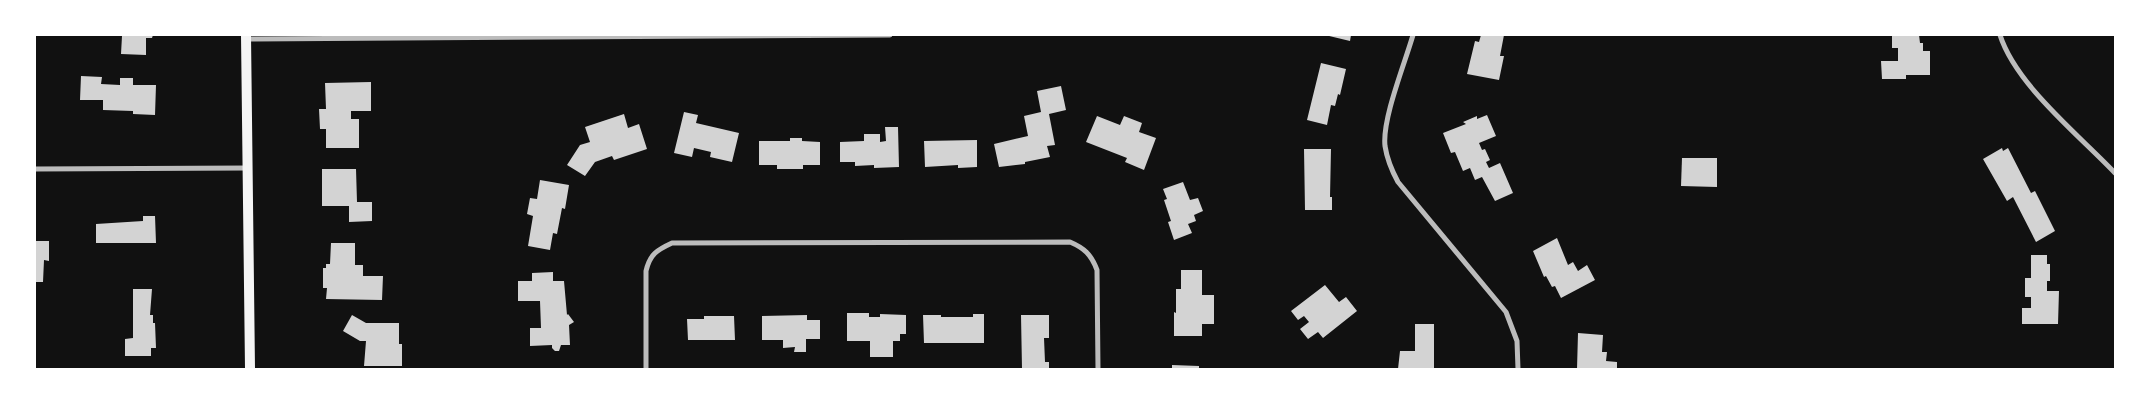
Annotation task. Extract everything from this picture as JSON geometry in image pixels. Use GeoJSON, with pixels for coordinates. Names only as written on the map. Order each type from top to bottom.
{"type":"FeatureCollection","features":[{"type":"Feature","properties":{"kind":"main road"},"geometry":{"type":"LineString","coordinates":[[246,37],[250,369]]}},
{"type":"Feature","properties":{"kind":"street"},"geometry":{"type":"LineString","coordinates":[[246,37],[890,35]]}},
{"type":"Feature","properties":{"kind":"street"},"geometry":{"type":"LineString","coordinates":[[1413,35],[1386,122],[1385,146],[1391,168],[1398,182],[1506,312],[1517,341],[1518,369]]}},
{"type":"Feature","properties":{"kind":"street"},"geometry":{"type":"LineString","coordinates":[[2000,35],[2011,60],[2030,86],[2115,173]]}},
{"type":"Feature","properties":{"kind":"street"},"geometry":{"type":"LineString","coordinates":[[35,169],[248,168]]}},
{"type":"Feature","properties":{"kind":"street"},"geometry":{"type":"LineString","coordinates":[[646,369],[646,271],[648,260],[655,251],[672,244],[1070,242],[1083,248],[1088,253],[1093,259],[1096,270],[1098,369]]}},
{"type":"Feature","properties":{"kind":"building"},"geometry":{"type":"Polygon","coordinates":[[[153,35],[152,38],[146,38],[146,55],[121,54],[122,36],[153,35]]]}},
{"type":"Feature","properties":{"kind":"building"},"geometry":{"type":"Polygon","coordinates":[[[1325,35],[1351,35],[1350,41],[1325,35]]]}},
{"type":"Feature","properties":{"kind":"building"},"geometry":{"type":"Polygon","coordinates":[[[1481,35],[1504,35],[1500,56],[1504,56],[1499,80],[1467,74],[1475,41],[1479,42],[1481,35]]]}},
{"type":"Feature","properties":{"kind":"building"},"geometry":{"type":"Polygon","coordinates":[[[1892,35],[1919,35],[1920,43],[1923,43],[1923,51],[1930,51],[1930,75],[1906,75],[1906,79],[1882,79],[1881,61],[1898,61],[1898,48],[1892,48],[1892,35]]]}},
{"type":"Feature","properties":{"kind":"building"},"geometry":{"type":"Polygon","coordinates":[[[1321,63],[1346,69],[1340,95],[1338,94],[1335,106],[1331,105],[1327,125],[1307,120],[1321,63]]]}},
{"type":"Feature","properties":{"kind":"building"},"geometry":{"type":"Polygon","coordinates":[[[81,76],[102,77],[101,84],[120,85],[120,78],[133,78],[133,85],[156,85],[155,115],[133,114],[133,111],[103,110],[103,100],[80,100],[81,76]]]}},
{"type":"Feature","properties":{"kind":"building"},"geometry":{"type":"Polygon","coordinates":[[[371,82],[371,111],[351,111],[351,119],[359,119],[359,148],[326,148],[326,129],[320,129],[319,109],[326,109],[325,83],[371,82]]]}},
{"type":"Feature","properties":{"kind":"building"},"geometry":{"type":"Polygon","coordinates":[[[1061,86],[1066,110],[1049,114],[1055,145],[1047,146],[1050,157],[1025,162],[1025,164],[999,167],[994,144],[1028,136],[1024,116],[1041,112],[1037,91],[1061,86]]]}},
{"type":"Feature","properties":{"kind":"building"},"geometry":{"type":"Polygon","coordinates":[[[684,112],[698,115],[696,123],[739,133],[732,162],[710,157],[711,152],[694,148],[692,157],[674,153],[684,112]]]}},
{"type":"Feature","properties":{"kind":"building"},"geometry":{"type":"Polygon","coordinates":[[[624,114],[628,128],[639,124],[647,149],[614,160],[612,156],[595,162],[585,176],[567,165],[580,145],[590,142],[585,127],[624,114]]]}},
{"type":"Feature","properties":{"kind":"building"},"geometry":{"type":"Polygon","coordinates":[[[1487,115],[1496,136],[1479,143],[1482,150],[1485,149],[1490,160],[1486,162],[1489,168],[1500,163],[1513,193],[1495,201],[1482,177],[1475,180],[1470,168],[1463,171],[1455,152],[1451,153],[1443,133],[1466,124],[1463,122],[1477,116],[1477,119],[1487,115]]]}},
{"type":"Feature","properties":{"kind":"building"},"geometry":{"type":"Polygon","coordinates":[[[1097,116],[1120,125],[1124,116],[1142,123],[1139,132],[1156,138],[1144,170],[1125,162],[1127,158],[1086,142],[1097,116]]]}},
{"type":"Feature","properties":{"kind":"building"},"geometry":{"type":"Polygon","coordinates":[[[885,127],[898,127],[899,167],[874,168],[874,165],[855,166],[855,162],[840,162],[840,142],[864,141],[864,134],[880,134],[880,142],[886,141],[885,127]]]}},
{"type":"Feature","properties":{"kind":"building"},"geometry":{"type":"Polygon","coordinates":[[[790,138],[802,138],[802,141],[820,142],[820,165],[803,165],[803,169],[777,169],[777,165],[759,165],[759,141],[790,141],[790,138]]]}},
{"type":"Feature","properties":{"kind":"building"},"geometry":{"type":"Polygon","coordinates":[[[977,140],[977,167],[958,168],[958,165],[925,167],[924,141],[977,140]]]}},
{"type":"Feature","properties":{"kind":"building"},"geometry":{"type":"Polygon","coordinates":[[[2002,148],[2003,151],[2008,148],[2031,193],[2035,191],[2055,231],[2036,242],[2013,197],[2007,201],[1983,159],[2002,148]]]}},
{"type":"Feature","properties":{"kind":"building"},"geometry":{"type":"Polygon","coordinates":[[[1304,149],[1331,149],[1330,197],[1332,197],[1332,210],[1305,210],[1304,149]]]}},
{"type":"Feature","properties":{"kind":"building"},"geometry":{"type":"Polygon","coordinates":[[[1682,158],[1717,158],[1717,187],[1681,186],[1682,158]]]}},
{"type":"Feature","properties":{"kind":"building"},"geometry":{"type":"Polygon","coordinates":[[[322,169],[356,169],[357,202],[372,202],[372,221],[349,222],[349,206],[322,206],[322,169]]]}},
{"type":"Feature","properties":{"kind":"building"},"geometry":{"type":"Polygon","coordinates":[[[540,180],[569,185],[565,209],[562,208],[557,234],[553,233],[550,250],[528,246],[533,216],[527,214],[530,198],[537,199],[540,180]]]}},
{"type":"Feature","properties":{"kind":"building"},"geometry":{"type":"Polygon","coordinates":[[[1183,182],[1190,200],[1198,198],[1203,211],[1194,215],[1196,221],[1188,224],[1192,233],[1174,240],[1168,222],[1171,221],[1164,200],[1167,199],[1163,189],[1183,182]]]}},
{"type":"Feature","properties":{"kind":"building"},"geometry":{"type":"Polygon","coordinates":[[[143,216],[155,216],[156,243],[96,243],[96,224],[143,221],[143,216]]]}},
{"type":"Feature","properties":{"kind":"building"},"geometry":{"type":"Polygon","coordinates":[[[1557,238],[1568,265],[1573,262],[1578,271],[1587,265],[1595,280],[1561,298],[1555,286],[1552,287],[1546,276],[1544,277],[1533,251],[1557,238]]]}},
{"type":"Feature","properties":{"kind":"building"},"geometry":{"type":"Polygon","coordinates":[[[35,241],[49,241],[49,261],[44,260],[43,282],[35,282],[35,241]]]}},
{"type":"Feature","properties":{"kind":"building"},"geometry":{"type":"Polygon","coordinates":[[[331,243],[355,243],[355,265],[363,265],[363,276],[383,276],[382,300],[326,299],[327,288],[323,288],[323,268],[326,268],[326,264],[330,264],[331,243]]]}},
{"type":"Feature","properties":{"kind":"building"},"geometry":{"type":"Polygon","coordinates":[[[2031,255],[2047,255],[2047,264],[2050,264],[2050,281],[2047,281],[2047,291],[2059,291],[2058,324],[2022,324],[2022,308],[2031,308],[2031,297],[2025,297],[2025,278],[2031,278],[2031,255]]]}},
{"type":"Feature","properties":{"kind":"building"},"geometry":{"type":"Polygon","coordinates":[[[1181,270],[1202,270],[1202,295],[1214,295],[1214,324],[1202,324],[1202,336],[1174,336],[1176,289],[1181,289],[1181,270]]]}},
{"type":"Feature","properties":{"kind":"building"},"geometry":{"type":"Polygon","coordinates":[[[553,272],[553,281],[564,281],[567,315],[574,322],[569,325],[570,345],[561,345],[559,351],[555,351],[552,345],[530,346],[530,328],[541,328],[540,301],[518,301],[518,281],[532,281],[532,273],[553,272]]]}},
{"type":"Feature","properties":{"kind":"building"},"geometry":{"type":"Polygon","coordinates":[[[1325,285],[1339,302],[1346,297],[1357,311],[1323,338],[1318,332],[1308,339],[1300,329],[1309,322],[1304,316],[1298,320],[1291,311],[1325,285]]]}},
{"type":"Feature","properties":{"kind":"building"},"geometry":{"type":"Polygon","coordinates":[[[133,289],[152,289],[150,315],[153,315],[153,323],[155,323],[156,348],[151,348],[151,356],[125,356],[125,339],[133,338],[133,289]]]}},
{"type":"Feature","properties":{"kind":"building"},"geometry":{"type":"Polygon","coordinates":[[[847,313],[869,313],[869,317],[880,317],[880,314],[906,315],[906,334],[900,334],[900,341],[893,341],[893,357],[870,357],[870,341],[847,341],[847,313]]]}},
{"type":"Feature","properties":{"kind":"building"},"geometry":{"type":"Polygon","coordinates":[[[973,314],[984,314],[984,343],[924,343],[923,315],[973,317],[973,314]]]}},
{"type":"Feature","properties":{"kind":"building"},"geometry":{"type":"Polygon","coordinates":[[[352,315],[366,323],[399,323],[399,344],[402,344],[402,366],[364,366],[366,341],[360,341],[343,331],[352,315]]]}},
{"type":"Feature","properties":{"kind":"building"},"geometry":{"type":"Polygon","coordinates":[[[807,315],[807,320],[820,320],[820,339],[806,339],[806,352],[794,352],[795,347],[783,348],[783,340],[762,340],[762,316],[807,315]]]}},
{"type":"Feature","properties":{"kind":"building"},"geometry":{"type":"Polygon","coordinates":[[[1021,315],[1049,315],[1049,338],[1044,338],[1045,362],[1049,362],[1049,369],[1022,369],[1021,315]]]}},
{"type":"Feature","properties":{"kind":"building"},"geometry":{"type":"Polygon","coordinates":[[[704,316],[734,316],[735,340],[688,340],[687,319],[704,319],[704,316]]]}},
{"type":"Feature","properties":{"kind":"building"},"geometry":{"type":"Polygon","coordinates":[[[1415,324],[1434,324],[1434,369],[1398,369],[1400,351],[1415,351],[1415,324]]]}},
{"type":"Feature","properties":{"kind":"building"},"geometry":{"type":"Polygon","coordinates":[[[1578,333],[1603,335],[1602,352],[1607,352],[1606,361],[1617,362],[1617,369],[1577,369],[1578,333]]]}},
{"type":"Feature","properties":{"kind":"building"},"geometry":{"type":"Polygon","coordinates":[[[1172,365],[1199,366],[1199,369],[1172,369],[1172,365]]]}}]}
